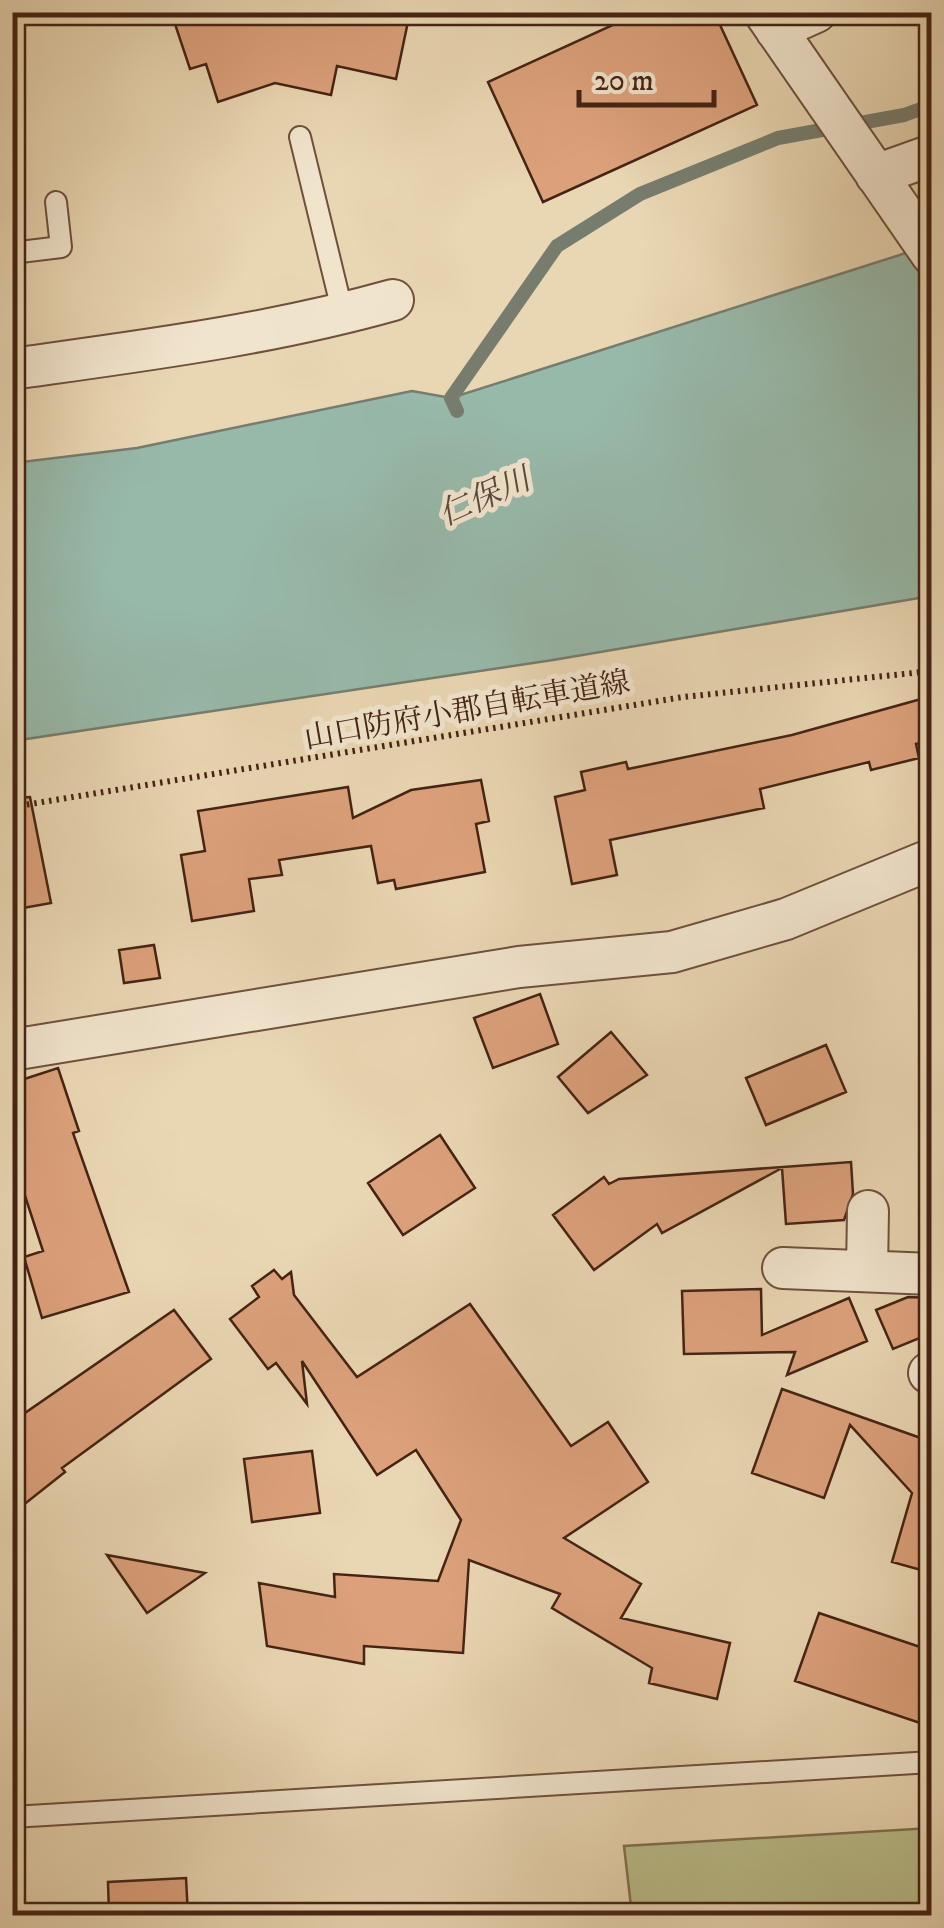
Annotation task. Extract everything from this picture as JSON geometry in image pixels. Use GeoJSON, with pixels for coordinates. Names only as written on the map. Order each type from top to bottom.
{"type":"FeatureCollection","features":[{"type":"Feature","properties":{"kind":"street"},"geometry":{"type":"LineString","coordinates":[[816,12],[770,21],[932,255]]}},
{"type":"Feature","properties":{"kind":"street"},"geometry":{"type":"LineString","coordinates":[[876,175],[932,155]]}},
{"type":"Feature","properties":{"kind":"street"},"geometry":{"type":"LineString","coordinates":[[12,369],[150,350],[343,314],[393,300]]}},
{"type":"Feature","properties":{"kind":"street"},"geometry":{"type":"LineString","coordinates":[[12,1050],[500,970],[672,952],[786,918],[932,859]]}},
{"type":"Feature","properties":{"kind":"street"},"geometry":{"type":"LineString","coordinates":[[867,1272],[868,1211]]}},
{"type":"Feature","properties":{"kind":"street"},"geometry":{"type":"LineString","coordinates":[[783,1268],[932,1274]]}},
{"type":"Feature","properties":{"kind":"lane"},"geometry":{"type":"LineString","coordinates":[[300,137],[343,314]]}},
{"type":"Feature","properties":{"kind":"lane"},"geometry":{"type":"LineString","coordinates":[[12,253],[61,247],[56,202]]}},
{"type":"Feature","properties":{"kind":"lane"},"geometry":{"type":"LineString","coordinates":[[12,1817],[932,1762]]}},
{"type":"Feature","properties":{"kind":"path","name":"山口防府小郡自転車道線"},"geometry":{"type":"LineString","coordinates":[[12,807],[684,698],[932,671]]}},
{"type":"Feature","properties":{"kind":"green space"},"geometry":{"type":"Polygon","coordinates":[[[931,1828],[931,1915],[632,1915],[624,1846],[931,1828]]]}},
{"type":"Feature","properties":{"kind":"water","name":"仁保川"},"geometry":{"type":"Polygon","coordinates":[[[931,245],[931,596],[553,660],[13,741],[13,463],[137,448],[412,391],[451,398],[931,245]]]}},
{"type":"Feature","properties":{"kind":"building"},"geometry":{"type":"Polygon","coordinates":[[[171,12],[410,12],[396,79],[337,66],[331,95],[275,83],[218,102],[206,64],[190,69],[171,12]]]}},
{"type":"Feature","properties":{"kind":"building"},"geometry":{"type":"Polygon","coordinates":[[[641,12],[714,12],[757,105],[543,202],[488,82],[641,12]]]}},
{"type":"Feature","properties":{"kind":"building"},"geometry":{"type":"Polygon","coordinates":[[[932,696],[932,740],[916,744],[919,758],[871,770],[869,762],[760,789],[764,808],[610,840],[617,875],[572,884],[555,797],[585,790],[581,772],[626,762],[628,769],[792,735],[932,696]]]}},
{"type":"Feature","properties":{"kind":"building"},"geometry":{"type":"Polygon","coordinates":[[[481,780],[489,821],[476,824],[485,872],[396,889],[394,880],[378,883],[371,846],[279,860],[282,875],[249,879],[254,911],[192,921],[181,855],[205,851],[198,811],[348,787],[353,818],[411,790],[481,780]]]}},
{"type":"Feature","properties":{"kind":"building"},"geometry":{"type":"Polygon","coordinates":[[[30,797],[51,903],[12,910],[12,798],[30,797]]]}},
{"type":"Feature","properties":{"kind":"building"},"geometry":{"type":"Polygon","coordinates":[[[154,945],[160,978],[124,983],[119,950],[154,945]]]}},
{"type":"Feature","properties":{"kind":"building"},"geometry":{"type":"Polygon","coordinates":[[[540,994],[558,1044],[493,1068],[474,1018],[540,994]]]}},
{"type":"Feature","properties":{"kind":"building"},"geometry":{"type":"Polygon","coordinates":[[[611,1032],[647,1075],[588,1113],[558,1077],[611,1032]]]}},
{"type":"Feature","properties":{"kind":"building"},"geometry":{"type":"Polygon","coordinates":[[[826,1045],[846,1092],[766,1125],[746,1078],[826,1045]]]}},
{"type":"Feature","properties":{"kind":"building"},"geometry":{"type":"Polygon","coordinates":[[[58,1068],[79,1131],[73,1133],[129,1292],[42,1318],[24,1257],[43,1251],[12,1156],[12,1083],[58,1068]]]}},
{"type":"Feature","properties":{"kind":"building"},"geometry":{"type":"Polygon","coordinates":[[[440,1135],[475,1188],[403,1235],[368,1183],[440,1135]]]}},
{"type":"Feature","properties":{"kind":"building"},"geometry":{"type":"Polygon","coordinates":[[[851,1162],[853,1194],[844,1220],[786,1224],[782,1168],[662,1233],[657,1224],[594,1270],[553,1215],[604,1177],[609,1184],[619,1179],[851,1162]]]}},
{"type":"Feature","properties":{"kind":"building"},"geometry":{"type":"Polygon","coordinates":[[[274,1270],[282,1279],[291,1272],[294,1295],[357,1377],[470,1304],[571,1446],[608,1422],[648,1482],[564,1538],[641,1584],[621,1618],[730,1643],[717,1699],[649,1683],[652,1668],[552,1608],[560,1594],[469,1560],[463,1653],[364,1646],[364,1664],[267,1646],[259,1583],[335,1597],[334,1574],[438,1581],[461,1520],[416,1450],[377,1475],[302,1361],[307,1404],[276,1363],[268,1369],[230,1319],[259,1297],[252,1286],[274,1270]]]}},
{"type":"Feature","properties":{"kind":"building"},"geometry":{"type":"Polygon","coordinates":[[[761,1289],[762,1335],[849,1298],[867,1341],[787,1375],[795,1352],[684,1354],[682,1291],[761,1289]]]}},
{"type":"Feature","properties":{"kind":"building"},"geometry":{"type":"Polygon","coordinates":[[[908,1297],[932,1298],[932,1333],[893,1349],[876,1310],[908,1297]]]}},
{"type":"Feature","properties":{"kind":"building"},"geometry":{"type":"Polygon","coordinates":[[[174,1310],[211,1359],[62,1468],[65,1472],[12,1514],[12,1422],[174,1310]]]}},
{"type":"Feature","properties":{"kind":"building"},"geometry":{"type":"Polygon","coordinates":[[[782,1389],[932,1442],[932,1573],[892,1562],[912,1493],[850,1425],[824,1498],[752,1473],[782,1389]]]}},
{"type":"Feature","properties":{"kind":"building"},"geometry":{"type":"Polygon","coordinates":[[[312,1451],[320,1513],[252,1522],[244,1459],[312,1451]]]}},
{"type":"Feature","properties":{"kind":"building"},"geometry":{"type":"Polygon","coordinates":[[[107,1555],[205,1573],[147,1613],[107,1555]]]}},
{"type":"Feature","properties":{"kind":"building"},"geometry":{"type":"Polygon","coordinates":[[[819,1613],[932,1651],[932,1727],[795,1681],[819,1613]]]}},
{"type":"Feature","properties":{"kind":"building"},"geometry":{"type":"Polygon","coordinates":[[[186,1878],[188,1916],[109,1916],[108,1882],[186,1878]]]}},
{"type":"Feature","properties":{"kind":"waterway"},"geometry":{"type":"LineString","coordinates":[[457,411],[451,398],[557,246],[640,194],[778,138],[904,115],[932,105]]}}]}
